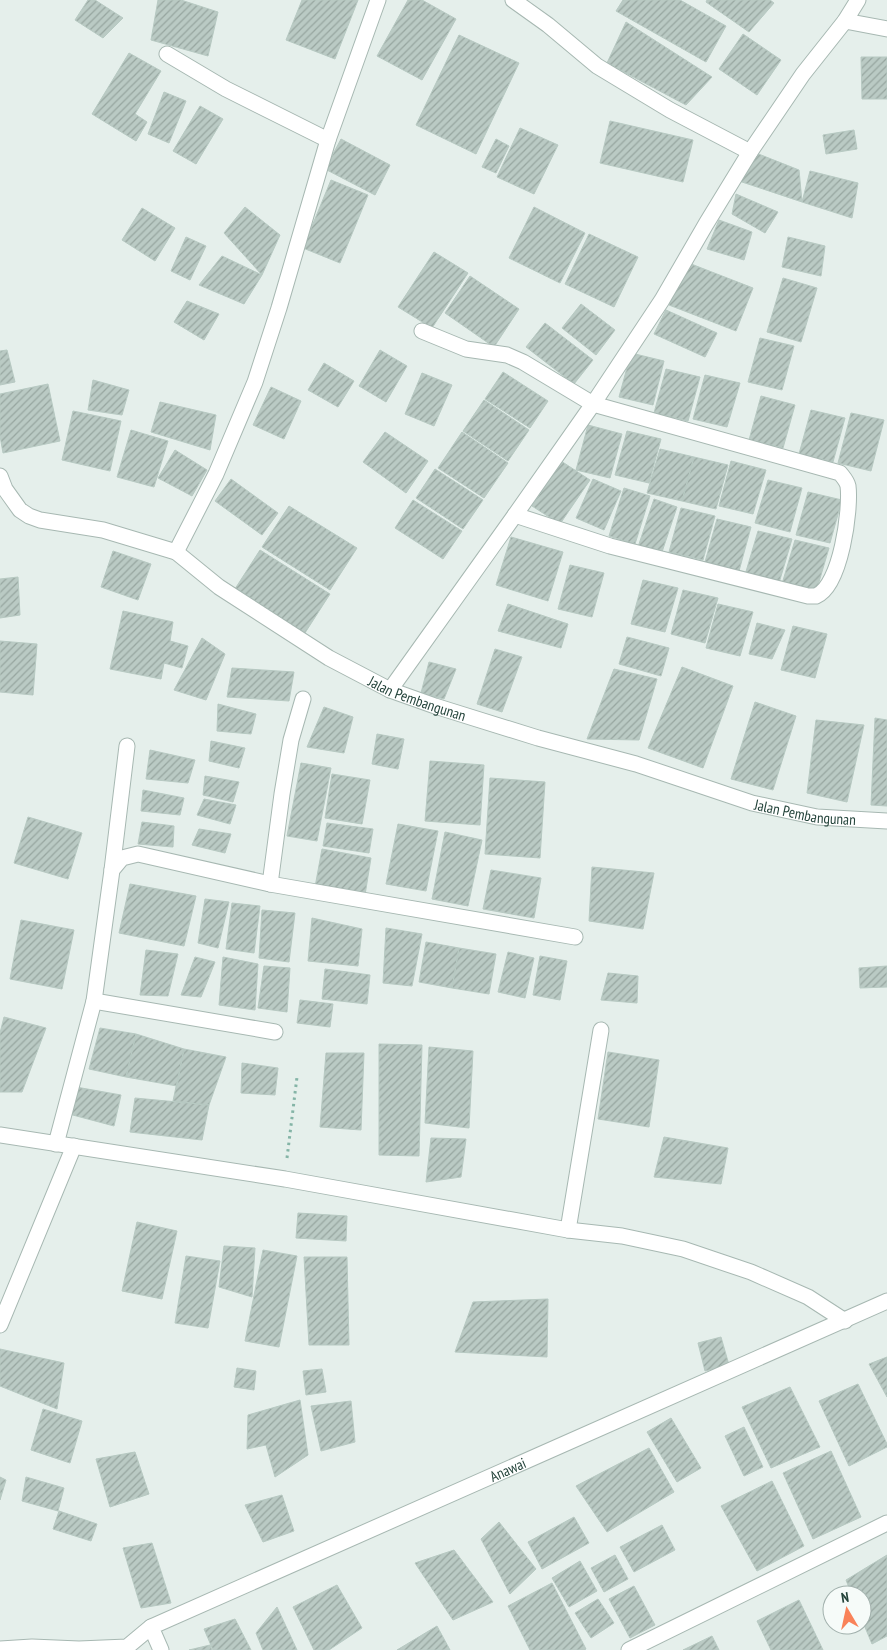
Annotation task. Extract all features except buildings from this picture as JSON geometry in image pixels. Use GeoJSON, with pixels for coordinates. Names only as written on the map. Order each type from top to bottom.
{"type":"FeatureCollection","features":[{"type":"Feature","properties":{"kind":"street"},"geometry":{"type":"LineString","coordinates":[[176,552],[216,474],[255,382],[279,308],[328,140],[378,0]]}},
{"type":"Feature","properties":{"kind":"street"},"geometry":{"type":"LineString","coordinates":[[513,0],[548,25],[597,66],[670,110],[750,152]]}},
{"type":"Feature","properties":{"kind":"street"},"geometry":{"type":"LineString","coordinates":[[390,690],[593,404],[662,300],[750,152],[803,74],[858,0]]}},
{"type":"Feature","properties":{"kind":"street"},"geometry":{"type":"LineString","coordinates":[[844,21],[887,29]]}},
{"type":"Feature","properties":{"kind":"street"},"geometry":{"type":"LineString","coordinates":[[166,54],[226,88],[328,140]]}},
{"type":"Feature","properties":{"kind":"street"},"geometry":{"type":"LineString","coordinates":[[422,330],[466,348],[515,358],[593,404],[840,473],[848,483],[846,531],[834,575],[828,586],[816,596],[808,596],[610,546],[516,515]]}},
{"type":"Feature","properties":{"kind":"street","name":"Jalan Pembangunan"},"geometry":{"type":"LineString","coordinates":[[0,476],[5,489],[20,510],[29,516],[40,520],[103,530],[176,552],[218,587],[329,658],[390,690],[434,706],[538,738],[636,764],[752,803],[817,817],[887,821]]}},
{"type":"Feature","properties":{"kind":"street"},"geometry":{"type":"LineString","coordinates":[[270,884],[290,749],[303,700]]}},
{"type":"Feature","properties":{"kind":"street"},"geometry":{"type":"LineString","coordinates":[[56,1144],[94,1002],[127,746]]}},
{"type":"Feature","properties":{"kind":"street"},"geometry":{"type":"LineString","coordinates":[[112,870],[122,858],[138,854],[270,884],[575,937]]}},
{"type":"Feature","properties":{"kind":"street"},"geometry":{"type":"LineString","coordinates":[[94,1002],[275,1032]]}},
{"type":"Feature","properties":{"kind":"street"},"geometry":{"type":"LineString","coordinates":[[568,1230],[601,1030]]}},
{"type":"Feature","properties":{"kind":"street"},"geometry":{"type":"LineString","coordinates":[[0,1135],[285,1179],[568,1230],[622,1236],[691,1252],[751,1272],[808,1297],[845,1321]]}},
{"type":"Feature","properties":{"kind":"street"},"geometry":{"type":"LineString","coordinates":[[0,1325],[74,1146]]}},
{"type":"Feature","properties":{"kind":"street","name":"Anawai"},"geometry":{"type":"LineString","coordinates":[[127,1648],[151,1627],[887,1301]]}},
{"type":"Feature","properties":{"kind":"street"},"geometry":{"type":"LineString","coordinates":[[629,1650],[887,1523]]}},
{"type":"Feature","properties":{"kind":"street"},"geometry":{"type":"LineString","coordinates":[[151,1627],[161,1650]]}},
{"type":"Feature","properties":{"kind":"street"},"geometry":{"type":"LineString","coordinates":[[0,1648],[127,1648]]}},
{"type":"Feature","properties":{"kind":"path"},"geometry":{"type":"LineString","coordinates":[[285,1179],[297,1078]]}}]}
